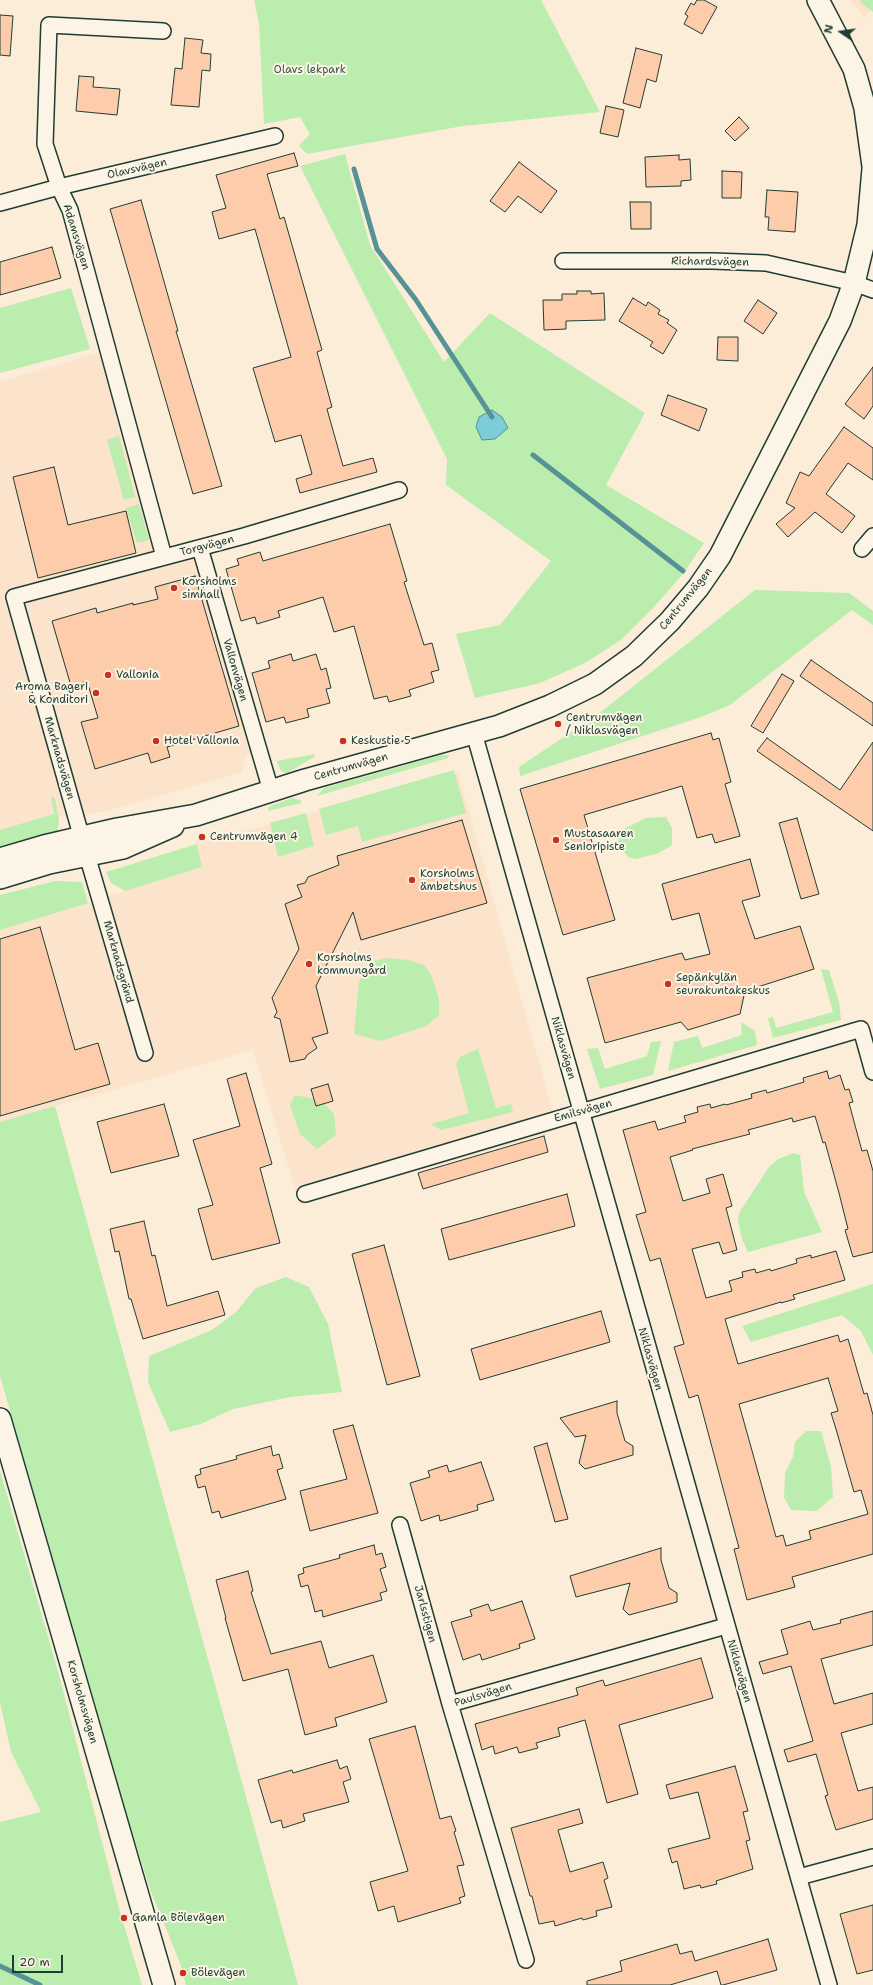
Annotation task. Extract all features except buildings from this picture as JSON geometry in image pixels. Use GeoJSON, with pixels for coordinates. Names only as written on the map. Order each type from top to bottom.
{"type":"FeatureCollection","features":[{"type":"Feature","properties":{"kind":"main road","name":"Centrumvägen"},"geometry":{"type":"LineString","coordinates":[[0,878],[49,863],[86,855],[196,815],[271,791],[499,726],[550,706],[595,684],[634,656],[670,621],[698,588],[720,556],[840,321],[864,286],[873,167],[865,108],[854,69],[818,0]]}},
{"type":"Feature","properties":{"kind":"main road","name":"Centrumvägen"},"geometry":{"type":"LineString","coordinates":[[0,859],[86,855]]}},
{"type":"Feature","properties":{"kind":"main road","name":"Korsholmsvägen"},"geometry":{"type":"LineString","coordinates":[[0,1419],[164,1985]]}},
{"type":"Feature","properties":{"kind":"street","name":"Adamsvägen"},"geometry":{"type":"LineString","coordinates":[[163,31],[49,25],[45,144],[59,187],[70,210],[164,557]]}},
{"type":"Feature","properties":{"kind":"street","name":"Olavsvägen"},"geometry":{"type":"LineString","coordinates":[[0,203],[59,187],[275,136]]}},
{"type":"Feature","properties":{"kind":"street","name":"Richardsvägen"},"geometry":{"type":"LineString","coordinates":[[563,261],[705,261],[766,263],[864,286]]}},
{"type":"Feature","properties":{"kind":"street","name":"Torgvägen"},"geometry":{"type":"LineString","coordinates":[[14,597],[200,548],[399,490]]}},
{"type":"Feature","properties":{"kind":"street"},"geometry":{"type":"LineString","coordinates":[[862,549],[873,536]]}},
{"type":"Feature","properties":{"kind":"street","name":"Vallonvägen"},"geometry":{"type":"LineString","coordinates":[[200,548],[271,791]]}},
{"type":"Feature","properties":{"kind":"street","name":"Marknadsvägen"},"geometry":{"type":"LineString","coordinates":[[14,597],[86,855]]}},
{"type":"Feature","properties":{"kind":"street","name":"Niklasvägen"},"geometry":{"type":"LineString","coordinates":[[474,733],[829,1985]]}},
{"type":"Feature","properties":{"kind":"street","name":"Marknadsgränd"},"geometry":{"type":"LineString","coordinates":[[86,855],[145,1053]]}},
{"type":"Feature","properties":{"kind":"street","name":"Emilsvägen"},"geometry":{"type":"LineString","coordinates":[[305,1194],[860,1029],[873,1072]]}},
{"type":"Feature","properties":{"kind":"street","name":"Jarlsstigen"},"geometry":{"type":"LineString","coordinates":[[400,1525],[450,1704]]}},
{"type":"Feature","properties":{"kind":"street","name":"Paulsvägen"},"geometry":{"type":"LineString","coordinates":[[526,1960],[450,1704],[726,1626]]}},
{"type":"Feature","properties":{"kind":"street"},"geometry":{"type":"LineString","coordinates":[[799,1877],[873,1857]]}},
{"type":"Feature","properties":{"kind":"shaded area"},"geometry":{"type":"Polygon","coordinates":[[[850,0],[873,0],[873,10],[864,17],[850,0]]]}},
{"type":"Feature","properties":{"kind":"shaded area"},"geometry":{"type":"Polygon","coordinates":[[[103,351],[164,563],[196,554],[253,754],[246,755],[242,772],[107,811],[41,819],[0,830],[0,382],[103,351]]]}},
{"type":"Feature","properties":{"kind":"shaded area"},"geometry":{"type":"Polygon","coordinates":[[[458,773],[558,1130],[300,1205],[253,1050],[0,1122],[0,930],[202,867],[197,844],[458,773]]]}},
{"type":"Feature","properties":{"kind":"green space","name":"Olavs lekpark"},"geometry":{"type":"Polygon","coordinates":[[[254,0],[541,0],[600,112],[463,126],[307,154],[299,146],[310,134],[300,117],[264,124],[259,23],[254,0]]]}},
{"type":"Feature","properties":{"kind":"green space"},"geometry":{"type":"Polygon","coordinates":[[[873,0],[873,12],[859,1],[873,0]]]}},
{"type":"Feature","properties":{"kind":"green space"},"geometry":{"type":"Polygon","coordinates":[[[345,154],[370,245],[444,362],[490,313],[645,413],[606,485],[704,543],[683,574],[654,607],[621,640],[585,663],[540,683],[475,698],[456,634],[500,625],[551,561],[446,485],[447,459],[300,166],[345,154]]]}},
{"type":"Feature","properties":{"kind":"green space"},"geometry":{"type":"Polygon","coordinates":[[[71,288],[90,349],[0,373],[0,308],[71,288]]]}},
{"type":"Feature","properties":{"kind":"green space"},"geometry":{"type":"Polygon","coordinates":[[[119,436],[135,497],[124,500],[107,440],[119,436]]]}},
{"type":"Feature","properties":{"kind":"green space"},"geometry":{"type":"Polygon","coordinates":[[[139,504],[149,540],[137,543],[126,508],[139,504]]]}},
{"type":"Feature","properties":{"kind":"green space"},"geometry":{"type":"Polygon","coordinates":[[[755,590],[849,593],[873,611],[873,625],[852,610],[730,705],[701,717],[520,776],[519,767],[597,715],[755,590]]]}},
{"type":"Feature","properties":{"kind":"green space"},"geometry":{"type":"Polygon","coordinates":[[[315,754],[314,757],[287,773],[281,771],[277,761],[315,754]]]}},
{"type":"Feature","properties":{"kind":"green space"},"geometry":{"type":"Polygon","coordinates":[[[441,755],[449,755],[448,758],[317,796],[324,788],[441,755]]]}},
{"type":"Feature","properties":{"kind":"green space"},"geometry":{"type":"Polygon","coordinates":[[[454,770],[466,813],[362,842],[358,826],[326,835],[319,809],[454,770]]]}},
{"type":"Feature","properties":{"kind":"green space"},"geometry":{"type":"Polygon","coordinates":[[[51,796],[55,799],[59,822],[57,832],[50,837],[0,852],[0,830],[54,814],[51,796]]]}},
{"type":"Feature","properties":{"kind":"green space"},"geometry":{"type":"Polygon","coordinates":[[[292,798],[300,800],[302,803],[268,811],[268,807],[292,798]]]}},
{"type":"Feature","properties":{"kind":"green space"},"geometry":{"type":"Polygon","coordinates":[[[306,813],[314,846],[278,857],[270,823],[306,813]]]}},
{"type":"Feature","properties":{"kind":"green space"},"geometry":{"type":"Polygon","coordinates":[[[666,817],[672,828],[672,845],[659,853],[636,859],[628,857],[619,845],[617,832],[646,818],[666,817]]]}},
{"type":"Feature","properties":{"kind":"green space"},"geometry":{"type":"Polygon","coordinates":[[[197,844],[202,867],[125,891],[111,883],[106,872],[197,844]]]}},
{"type":"Feature","properties":{"kind":"green space"},"geometry":{"type":"Polygon","coordinates":[[[55,881],[82,882],[88,903],[0,930],[0,895],[55,881]]]}},
{"type":"Feature","properties":{"kind":"green space"},"geometry":{"type":"Polygon","coordinates":[[[388,958],[408,960],[424,965],[431,975],[439,999],[439,1015],[426,1026],[381,1041],[354,1034],[359,982],[363,973],[373,961],[388,958]]]}},
{"type":"Feature","properties":{"kind":"green space"},"geometry":{"type":"Polygon","coordinates":[[[821,969],[829,970],[839,1002],[841,1020],[773,1038],[768,1018],[773,1017],[776,1028],[833,1012],[821,969]]]}},
{"type":"Feature","properties":{"kind":"green space"},"geometry":{"type":"Polygon","coordinates":[[[741,1022],[755,1031],[757,1045],[668,1071],[674,1042],[698,1036],[702,1048],[742,1035],[741,1022]]]}},
{"type":"Feature","properties":{"kind":"green space"},"geometry":{"type":"Polygon","coordinates":[[[661,1041],[653,1075],[600,1089],[587,1049],[598,1048],[605,1069],[647,1056],[651,1042],[661,1041]]]}},
{"type":"Feature","properties":{"kind":"green space"},"geometry":{"type":"Polygon","coordinates":[[[478,1049],[496,1108],[511,1104],[513,1112],[441,1130],[431,1124],[469,1113],[456,1064],[460,1057],[478,1049]]]}},
{"type":"Feature","properties":{"kind":"green space"},"geometry":{"type":"Polygon","coordinates":[[[295,1095],[322,1101],[334,1114],[336,1135],[317,1149],[300,1134],[290,1105],[295,1095]]]}},
{"type":"Feature","properties":{"kind":"green space"},"geometry":{"type":"Polygon","coordinates":[[[55,1106],[298,1985],[186,1985],[180,1963],[150,1889],[129,1822],[0,1376],[0,1122],[55,1106]]]}},
{"type":"Feature","properties":{"kind":"green space"},"geometry":{"type":"Polygon","coordinates":[[[794,1153],[800,1155],[804,1192],[822,1232],[748,1252],[742,1239],[738,1221],[739,1213],[769,1167],[778,1159],[794,1153]]]}},
{"type":"Feature","properties":{"kind":"green space"},"geometry":{"type":"Polygon","coordinates":[[[286,1277],[309,1287],[328,1324],[342,1392],[290,1397],[233,1409],[201,1424],[170,1432],[148,1382],[149,1356],[212,1330],[236,1312],[256,1288],[286,1277]]]}},
{"type":"Feature","properties":{"kind":"green space"},"geometry":{"type":"Polygon","coordinates":[[[873,1284],[873,1355],[861,1331],[842,1315],[751,1342],[742,1326],[873,1284]]]}},
{"type":"Feature","properties":{"kind":"green space"},"geometry":{"type":"Polygon","coordinates":[[[806,1431],[821,1431],[831,1466],[833,1497],[817,1511],[791,1510],[784,1497],[785,1473],[793,1457],[795,1442],[806,1431]]]}},
{"type":"Feature","properties":{"kind":"green space"},"geometry":{"type":"Polygon","coordinates":[[[0,1471],[59,1675],[120,1912],[142,1985],[0,1985],[0,1822],[41,1812],[11,1752],[0,1702],[0,1471]]]}},
{"type":"Feature","properties":{"kind":"water"},"geometry":{"type":"Polygon","coordinates":[[[492,410],[502,417],[508,428],[495,439],[482,440],[476,427],[479,417],[492,410]]]}},
{"type":"Feature","properties":{"kind":"waterway"},"geometry":{"type":"LineString","coordinates":[[354,169],[377,249],[416,300],[492,417]]}},
{"type":"Feature","properties":{"kind":"waterway"},"geometry":{"type":"LineString","coordinates":[[533,455],[683,571]]}},
{"type":"Feature","properties":{"kind":"waterway"},"geometry":{"type":"LineString","coordinates":[[0,1966],[40,1985]]}},
{"type":"Feature","properties":{"kind":"place","name":"Korsholms simhall"},"geometry":{"type":"Point","coordinates":[174,588]}},
{"type":"Feature","properties":{"kind":"place","name":"Vallonia"},"geometry":{"type":"Point","coordinates":[108,675]}},
{"type":"Feature","properties":{"kind":"place","name":"Aroma Bageri & Konditori"},"geometry":{"type":"Point","coordinates":[96,693]}},
{"type":"Feature","properties":{"kind":"place","name":"Centrumvägen / Niklasvägen"},"geometry":{"type":"Point","coordinates":[558,724]}},
{"type":"Feature","properties":{"kind":"place","name":"Hotel Vallonia"},"geometry":{"type":"Point","coordinates":[156,741]}},
{"type":"Feature","properties":{"kind":"place","name":"Keskustie 5"},"geometry":{"type":"Point","coordinates":[343,741]}},
{"type":"Feature","properties":{"kind":"place","name":"Centrumvägen 4"},"geometry":{"type":"Point","coordinates":[202,837]}},
{"type":"Feature","properties":{"kind":"place","name":"Mustasaaren Senioripiste"},"geometry":{"type":"Point","coordinates":[556,840]}},
{"type":"Feature","properties":{"kind":"place","name":"Korsholms ämbetshus"},"geometry":{"type":"Point","coordinates":[412,880]}},
{"type":"Feature","properties":{"kind":"place","name":"Korsholms kommungård"},"geometry":{"type":"Point","coordinates":[309,964]}},
{"type":"Feature","properties":{"kind":"place","name":"Sepänkylän seurakuntakeskus"},"geometry":{"type":"Point","coordinates":[668,984]}},
{"type":"Feature","properties":{"kind":"place","name":"Gamla Bölevägen"},"geometry":{"type":"Point","coordinates":[124,1918]}},
{"type":"Feature","properties":{"kind":"place","name":"Bölevägen"},"geometry":{"type":"Point","coordinates":[183,1973]}}]}
